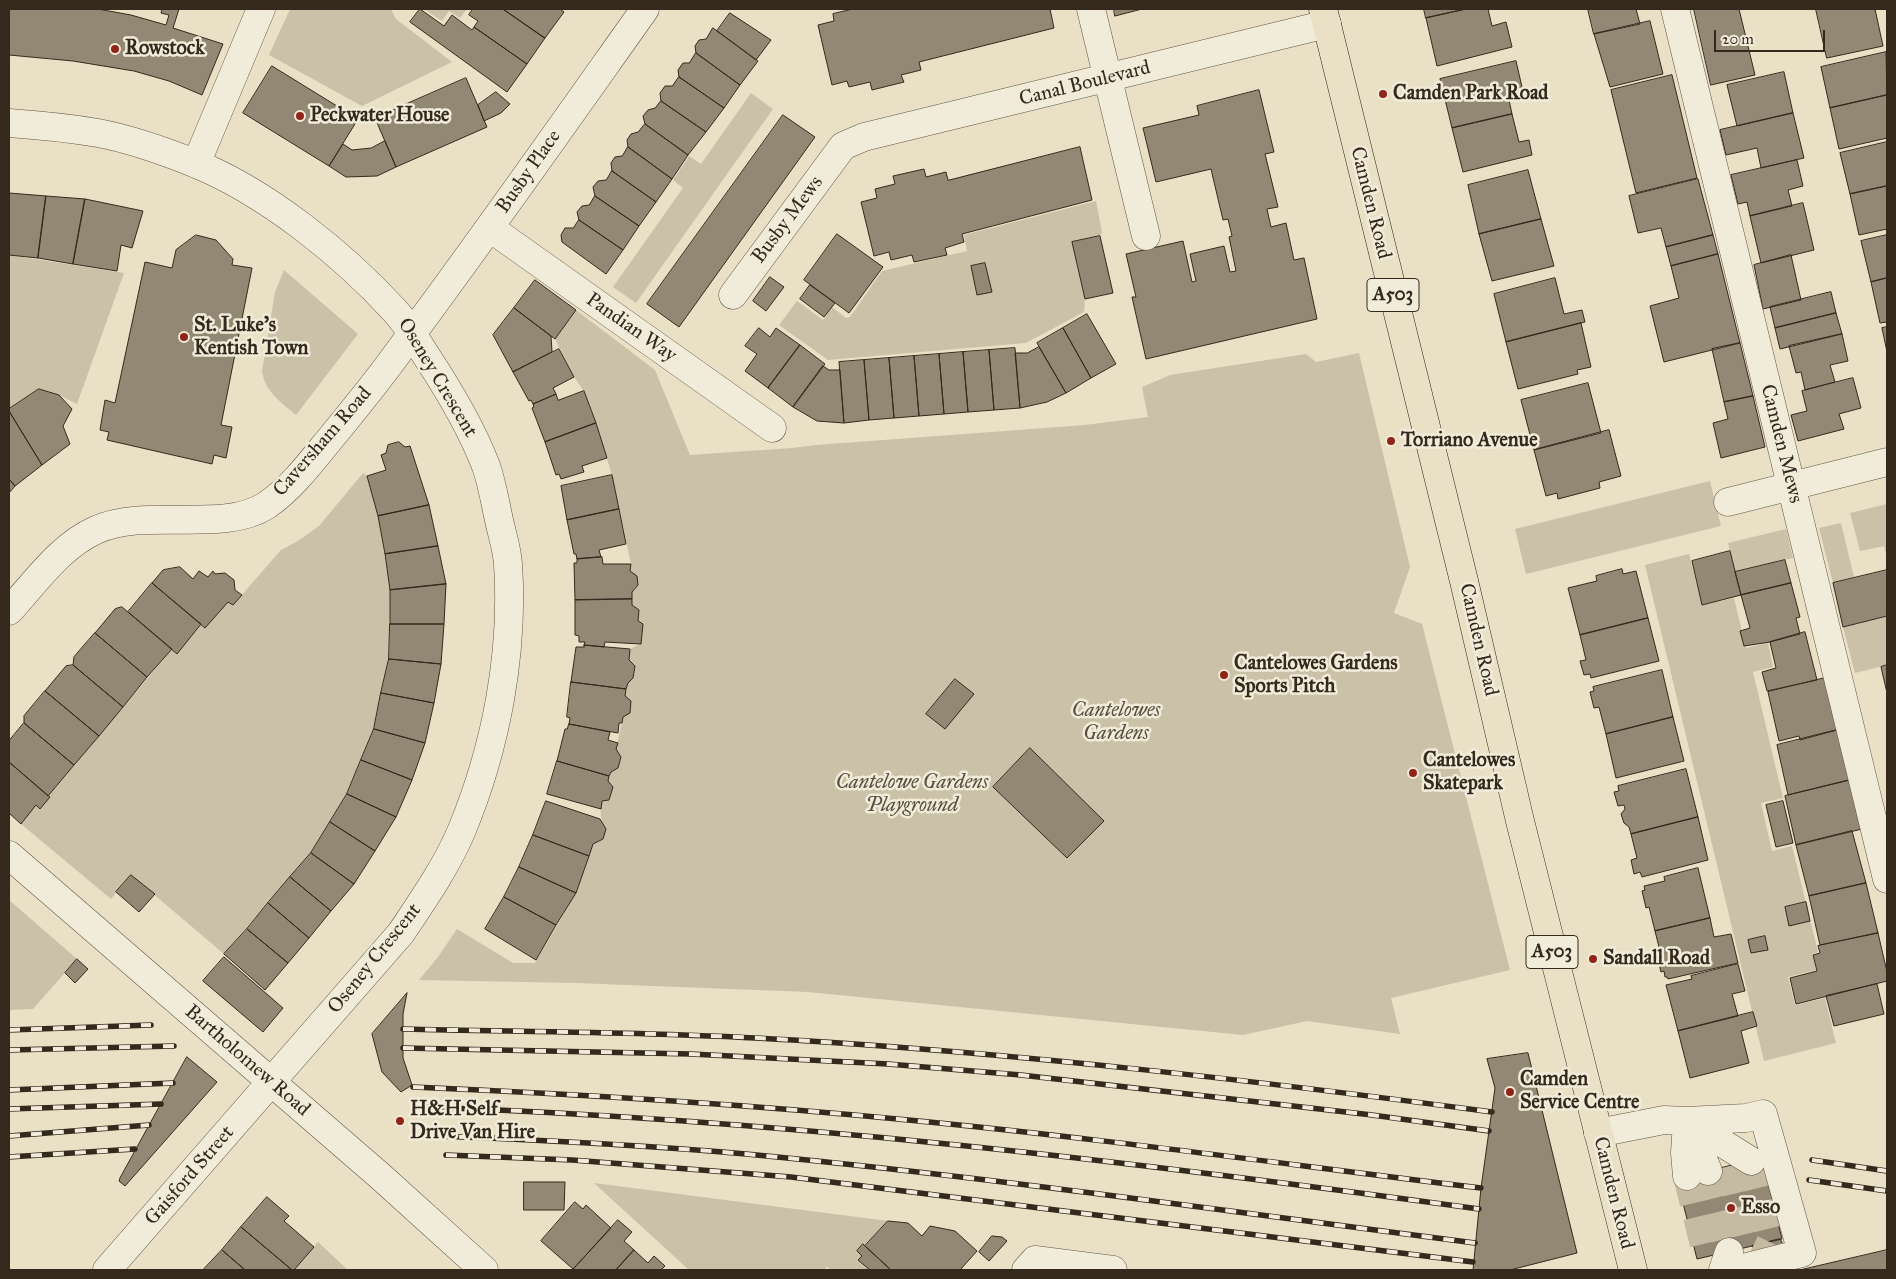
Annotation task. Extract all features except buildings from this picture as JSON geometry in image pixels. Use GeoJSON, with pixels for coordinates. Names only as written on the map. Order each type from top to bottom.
{"type":"FeatureCollection","features":[{"type":"Feature","properties":{"kind":"highway","name":"Camden Road"},"geometry":{"type":"LineString","coordinates":[[1325,16],[1464,581],[1520,821],[1632,1270]]}},
{"type":"Feature","properties":{"kind":"street"},"geometry":{"type":"LineString","coordinates":[[196,164],[260,9]]}},
{"type":"Feature","properties":{"kind":"street","name":"Busby Place"},"geometry":{"type":"LineString","coordinates":[[412,334],[646,9]]}},
{"type":"Feature","properties":{"kind":"street"},"geometry":{"type":"LineString","coordinates":[[1091,9],[1146,236]]}},
{"type":"Feature","properties":{"kind":"street","name":"Camden Mews"},"geometry":{"type":"LineString","coordinates":[[1676,9],[1887,879]]}},
{"type":"Feature","properties":{"kind":"street","name":"Canal Boulevard"},"geometry":{"type":"LineString","coordinates":[[843,146],[864,138],[1108,78],[1325,16]]}},
{"type":"Feature","properties":{"kind":"street","name":"Oseney Crescent"},"geometry":{"type":"LineString","coordinates":[[9,123],[100,134],[153,148],[196,164],[240,187],[292,219],[360,277],[397,313],[452,395],[487,468],[508,560],[509,630],[506,659],[492,737],[460,833],[426,895],[401,933],[272,1083]]}},
{"type":"Feature","properties":{"kind":"street","name":"Busby Mews"},"geometry":{"type":"LineString","coordinates":[[733,294],[843,146]]}},
{"type":"Feature","properties":{"kind":"street","name":"Pandian Way"},"geometry":{"type":"LineString","coordinates":[[490,228],[772,428]]}},
{"type":"Feature","properties":{"kind":"street","name":"Caversham Road"},"geometry":{"type":"LineString","coordinates":[[9,611],[70,545],[97,529],[129,520],[226,518],[258,510],[268,504],[291,484],[314,459],[412,334]]}},
{"type":"Feature","properties":{"kind":"street"},"geometry":{"type":"LineString","coordinates":[[1728,502],[1887,462]]}},
{"type":"Feature","properties":{"kind":"street","name":"Bartholomew Road"},"geometry":{"type":"LineString","coordinates":[[9,856],[380,1176],[484,1270]]}},
{"type":"Feature","properties":{"kind":"street","name":"Gaisford Street"},"geometry":{"type":"LineString","coordinates":[[107,1270],[272,1083]]}},
{"type":"Feature","properties":{"kind":"street"},"geometry":{"type":"LineString","coordinates":[[1598,1133],[1664,1120],[1687,1121],[1746,1118],[1763,1114],[1802,1253],[1732,1262]]}},
{"type":"Feature","properties":{"kind":"street"},"geometry":{"type":"LineString","coordinates":[[1687,1121],[1719,1168],[1687,1121]]}},
{"type":"Feature","properties":{"kind":"street"},"geometry":{"type":"LineString","coordinates":[[1026,1270],[1035,1260],[1113,1270]]}},
{"type":"Feature","properties":{"kind":"green space"},"geometry":{"type":"Polygon","coordinates":[[[290,9],[391,9],[396,19],[452,62],[362,106],[269,55],[290,9]]]}},
{"type":"Feature","properties":{"kind":"green space"},"geometry":{"type":"Polygon","coordinates":[[[424,9],[467,9],[460,18],[449,11],[442,21],[424,9]]]}},
{"type":"Feature","properties":{"kind":"green space"},"geometry":{"type":"Polygon","coordinates":[[[751,93],[773,109],[636,303],[613,287],[683,188],[673,180],[689,156],[701,164],[751,93]]]}},
{"type":"Feature","properties":{"kind":"green space"},"geometry":{"type":"Polygon","coordinates":[[[1096,201],[1102,232],[1100,236],[1072,243],[1085,299],[1084,312],[1026,343],[828,360],[779,325],[797,301],[823,320],[832,307],[846,318],[850,317],[882,271],[967,251],[964,235],[1096,201]]]}},
{"type":"Feature","properties":{"kind":"green space"},"geometry":{"type":"Polygon","coordinates":[[[9,255],[124,273],[77,404],[59,395],[39,389],[9,409],[9,255]]]}},
{"type":"Feature","properties":{"kind":"green space"},"geometry":{"type":"Polygon","coordinates":[[[284,270],[358,334],[296,415],[270,391],[262,371],[275,292],[284,270]]]}},
{"type":"Feature","properties":{"kind":"green space","name":"Cantelowes Gardens"},"geometry":{"type":"Polygon","coordinates":[[[576,310],[655,370],[690,455],[1085,425],[1148,417],[1142,387],[1170,375],[1306,354],[1316,362],[1359,353],[1410,567],[1394,613],[1422,624],[1510,970],[1391,998],[1400,1034],[1307,1021],[1243,1035],[808,992],[576,983],[419,980],[457,929],[513,963],[535,963],[576,893],[593,844],[603,839],[606,829],[601,816],[602,801],[609,800],[608,781],[611,772],[618,768],[621,757],[616,749],[623,717],[630,713],[631,701],[625,696],[628,683],[633,678],[635,666],[629,660],[630,649],[640,644],[643,624],[638,621],[639,610],[632,605],[632,592],[638,585],[637,576],[630,571],[631,564],[612,475],[596,423],[584,391],[574,377],[555,339],[576,310]]]}},
{"type":"Feature","properties":{"kind":"green space"},"geometry":{"type":"Polygon","coordinates":[[[363,473],[367,476],[378,516],[390,590],[389,659],[374,729],[347,794],[311,853],[224,954],[131,875],[111,899],[21,824],[36,805],[40,808],[50,797],[48,796],[172,649],[177,653],[201,624],[228,602],[233,605],[281,550],[319,526],[363,473]]]}},
{"type":"Feature","properties":{"kind":"green space"},"geometry":{"type":"Polygon","coordinates":[[[1710,481],[1721,526],[1526,574],[1515,529],[1710,481]]]}},
{"type":"Feature","properties":{"kind":"green space"},"geometry":{"type":"Polygon","coordinates":[[[1887,504],[1887,558],[1884,546],[1860,551],[1850,513],[1887,504]]]}},
{"type":"Feature","properties":{"kind":"green space"},"geometry":{"type":"Polygon","coordinates":[[[1841,523],[1854,577],[1833,583],[1819,528],[1841,523]]]}},
{"type":"Feature","properties":{"kind":"green space"},"geometry":{"type":"Polygon","coordinates":[[[1786,529],[1793,558],[1735,572],[1728,543],[1786,529]]]}},
{"type":"Feature","properties":{"kind":"green space"},"geometry":{"type":"Polygon","coordinates":[[[1689,554],[1702,605],[1734,598],[1746,648],[1768,643],[1773,667],[1753,672],[1783,798],[1761,803],[1772,851],[1792,846],[1818,952],[1812,954],[1816,970],[1788,977],[1795,1005],[1825,998],[1836,1043],[1764,1061],[1645,565],[1689,554]]]}},
{"type":"Feature","properties":{"kind":"green space"},"geometry":{"type":"Polygon","coordinates":[[[1887,616],[1887,665],[1855,673],[1843,627],[1887,616]]]}},
{"type":"Feature","properties":{"kind":"green space"},"geometry":{"type":"Polygon","coordinates":[[[9,900],[77,959],[33,1009],[9,1010],[9,900]]]}},
{"type":"Feature","properties":{"kind":"green space"},"geometry":{"type":"Polygon","coordinates":[[[594,1183],[888,1221],[865,1246],[863,1244],[857,1251],[862,1256],[858,1260],[870,1270],[831,1270],[827,1267],[824,1270],[689,1270],[594,1183]]]}},
{"type":"Feature","properties":{"kind":"green space"},"geometry":{"type":"Polygon","coordinates":[[[318,1242],[348,1270],[294,1270],[318,1242]]]}},
{"type":"Feature","properties":{"kind":"tunnel"},"geometry":{"type":"LineString","coordinates":[[1751,1161],[1771,1241],[1760,1264]]}},
{"type":"Feature","properties":{"kind":"tunnel"},"geometry":{"type":"LineString","coordinates":[[1730,1166],[1750,1246]]}},
{"type":"Feature","properties":{"kind":"tunnel"},"geometry":{"type":"LineString","coordinates":[[1708,1171],[1729,1252]]}},
{"type":"Feature","properties":{"kind":"tunnel"},"geometry":{"type":"LineString","coordinates":[[1687,1176],[1707,1257]]}},
{"type":"Feature","properties":{"kind":"railway"},"geometry":{"type":"LineString","coordinates":[[9,1030],[151,1025]]}},
{"type":"Feature","properties":{"kind":"railway"},"geometry":{"type":"LineString","coordinates":[[403,1029],[696,1035],[880,1046],[1142,1070],[1492,1112]]}},
{"type":"Feature","properties":{"kind":"railway"},"geometry":{"type":"LineString","coordinates":[[9,1050],[174,1046]]}},
{"type":"Feature","properties":{"kind":"railway"},"geometry":{"type":"LineString","coordinates":[[403,1048],[691,1054],[888,1064],[1021,1075],[1372,1115],[1489,1131]]}},
{"type":"Feature","properties":{"kind":"railway"},"geometry":{"type":"LineString","coordinates":[[9,1090],[173,1083]]}},
{"type":"Feature","properties":{"kind":"railway"},"geometry":{"type":"LineString","coordinates":[[413,1087],[660,1100],[908,1120],[1123,1143],[1481,1188]]}},
{"type":"Feature","properties":{"kind":"railway"},"geometry":{"type":"LineString","coordinates":[[9,1109],[161,1104]]}},
{"type":"Feature","properties":{"kind":"railway"},"geometry":{"type":"LineString","coordinates":[[423,1107],[688,1121],[952,1144],[1216,1174],[1479,1209]]}},
{"type":"Feature","properties":{"kind":"railway"},"geometry":{"type":"LineString","coordinates":[[9,1136],[149,1125]]}},
{"type":"Feature","properties":{"kind":"railway"},"geometry":{"type":"LineString","coordinates":[[437,1136],[669,1148],[837,1163],[929,1173],[1475,1243]]}},
{"type":"Feature","properties":{"kind":"railway"},"geometry":{"type":"LineString","coordinates":[[9,1157],[135,1149]]}},
{"type":"Feature","properties":{"kind":"railway"},"geometry":{"type":"LineString","coordinates":[[446,1155],[572,1160],[791,1177],[1473,1262]]}},
{"type":"Feature","properties":{"kind":"railway"},"geometry":{"type":"LineString","coordinates":[[1812,1160],[1887,1171]]}},
{"type":"Feature","properties":{"kind":"railway"},"geometry":{"type":"LineString","coordinates":[[1809,1180],[1887,1191]]}},
{"type":"Feature","properties":{"kind":"place","name":"Rowstock"},"geometry":{"type":"Point","coordinates":[115,49]}},
{"type":"Feature","properties":{"kind":"place","name":"Camden Park Road"},"geometry":{"type":"Point","coordinates":[1383,94]}},
{"type":"Feature","properties":{"kind":"place","name":"Peckwater House"},"geometry":{"type":"Point","coordinates":[300,116]}},
{"type":"Feature","properties":{"kind":"place","name":"St. Luke's Kentish Town"},"geometry":{"type":"Point","coordinates":[184,337]}},
{"type":"Feature","properties":{"kind":"place","name":"Torriano Avenue"},"geometry":{"type":"Point","coordinates":[1391,441]}},
{"type":"Feature","properties":{"kind":"place","name":"Cantelowes Gardens Sports Pitch"},"geometry":{"type":"Point","coordinates":[1224,675]}},
{"type":"Feature","properties":{"kind":"place","name":"Cantelowes Skatepark"},"geometry":{"type":"Point","coordinates":[1413,773]}},
{"type":"Feature","properties":{"kind":"place","name":"Sandall Road"},"geometry":{"type":"Point","coordinates":[1593,959]}},
{"type":"Feature","properties":{"kind":"place","name":"Camden Service Centre"},"geometry":{"type":"Point","coordinates":[1510,1092]}},
{"type":"Feature","properties":{"kind":"place","name":"H&H Self Drive Van Hire"},"geometry":{"type":"Point","coordinates":[400,1121]}},
{"type":"Feature","properties":{"kind":"place","name":"Esso"},"geometry":{"type":"Point","coordinates":[1731,1208]}},
{"type":"Feature","properties":{"kind":"park label","name":"Cantelowe Gardens Playground"},"geometry":{"type":"Point","coordinates":[912,794]}}]}
